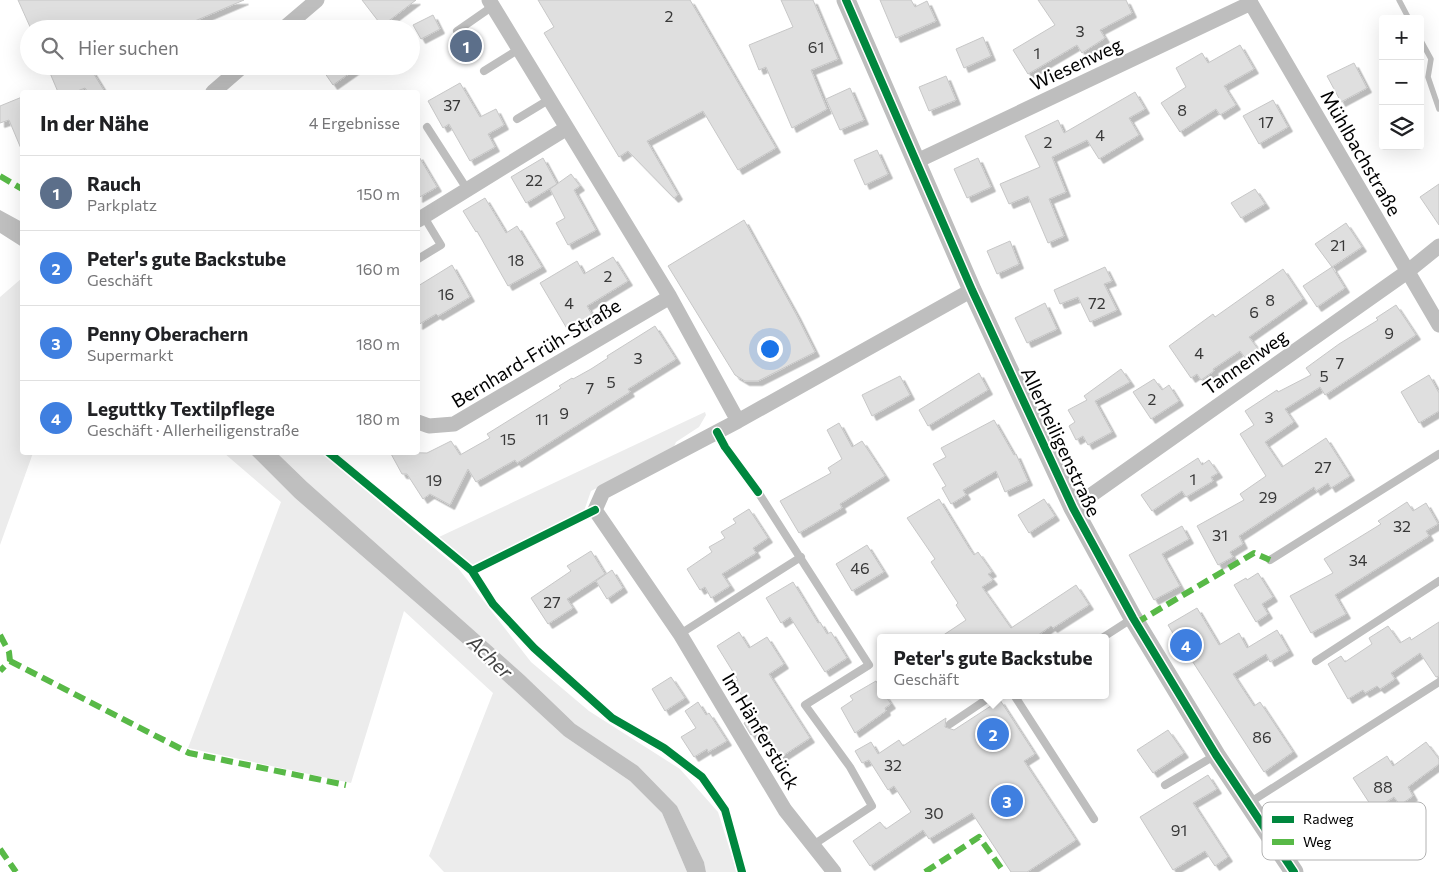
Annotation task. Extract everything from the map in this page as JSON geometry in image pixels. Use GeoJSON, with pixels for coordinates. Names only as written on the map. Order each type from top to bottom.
{"type":"FeatureCollection","features":[{"type":"Feature","properties":{"kind":"street"},"geometry":{"type":"LineString","coordinates":[[294,20],[317,0]]}},
{"type":"Feature","properties":{"kind":"street","name":"Allerheiligenstraße"},"geometry":{"type":"LineString","coordinates":[[846,0],[972,290],[1073,508],[1133,618],[1216,755],[1262,823]]}},
{"type":"Feature","properties":{"kind":"street","name":"Wiesenweg"},"geometry":{"type":"LineString","coordinates":[[917,161],[1250,2]]}},
{"type":"Feature","properties":{"kind":"street","name":"Mühlbachstraße"},"geometry":{"type":"LineString","coordinates":[[1250,2],[1439,325]]}},
{"type":"Feature","properties":{"kind":"street"},"geometry":{"type":"LineString","coordinates":[[491,3],[670,297],[738,421],[972,290]]}},
{"type":"Feature","properties":{"kind":"street"},"geometry":{"type":"LineString","coordinates":[[215,90],[233,75]]}},
{"type":"Feature","properties":{"kind":"street"},"geometry":{"type":"LineString","coordinates":[[421,218],[567,128]]}},
{"type":"Feature","properties":{"kind":"street","name":"Tannenweg"},"geometry":{"type":"LineString","coordinates":[[1073,508],[1407,272],[1439,246]]}},
{"type":"Feature","properties":{"kind":"street","name":"Bernhard-Früh-Straße"},"geometry":{"type":"LineString","coordinates":[[420,423],[429,426],[454,424],[670,297]]}},
{"type":"Feature","properties":{"kind":"street","name":"Im Hänferstück"},"geometry":{"type":"LineString","coordinates":[[738,421],[603,492],[595,510],[680,634],[785,810],[834,872]]}},
{"type":"Feature","properties":{"kind":"street","name":"Allerheiligenstraße"},"geometry":{"type":"LineString","coordinates":[[1286,860],[1294,872]]}},
{"type":"Feature","properties":{"kind":"lane"},"geometry":{"type":"LineString","coordinates":[[457,31],[491,3]]}},
{"type":"Feature","properties":{"kind":"lane"},"geometry":{"type":"LineString","coordinates":[[484,71],[520,50]]}},
{"type":"Feature","properties":{"kind":"lane"},"geometry":{"type":"LineString","coordinates":[[517,119],[550,99]]}},
{"type":"Feature","properties":{"kind":"lane"},"geometry":{"type":"LineString","coordinates":[[427,127],[468,189]]}},
{"type":"Feature","properties":{"kind":"lane"},"geometry":{"type":"LineString","coordinates":[[420,258],[442,245],[421,218]]}},
{"type":"Feature","properties":{"kind":"lane"},"geometry":{"type":"LineString","coordinates":[[1270,560],[1439,454]]}},
{"type":"Feature","properties":{"kind":"lane"},"geometry":{"type":"LineString","coordinates":[[758,492],[868,664],[805,705],[850,768],[872,806],[813,845]]}},
{"type":"Feature","properties":{"kind":"lane"},"geometry":{"type":"LineString","coordinates":[[680,634],[801,558]]}},
{"type":"Feature","properties":{"kind":"lane"},"geometry":{"type":"LineString","coordinates":[[1316,661],[1439,582]]}},
{"type":"Feature","properties":{"kind":"lane"},"geometry":{"type":"LineString","coordinates":[[1108,634],[1133,618]]}},
{"type":"Feature","properties":{"kind":"lane"},"geometry":{"type":"LineString","coordinates":[[1249,803],[1439,682]]}},
{"type":"Feature","properties":{"kind":"lane"},"geometry":{"type":"LineString","coordinates":[[950,724],[987,699]]}},
{"type":"Feature","properties":{"kind":"lane"},"geometry":{"type":"LineString","coordinates":[[1017,699],[1094,819]]}},
{"type":"Feature","properties":{"kind":"lane"},"geometry":{"type":"LineString","coordinates":[[1164,785],[1216,755]]}},
{"type":"Feature","properties":{"kind":"shaded area"},"geometry":{"type":"Polygon","coordinates":[[[20,280],[20,455],[32,455],[0,545],[0,297],[20,280]]]}},
{"type":"Feature","properties":{"kind":"shaded area"},"geometry":{"type":"Polygon","coordinates":[[[705,412],[706,415],[699,427],[676,442],[673,449],[591,491],[584,511],[474,566],[439,537],[705,412]]]}},
{"type":"Feature","properties":{"kind":"shaded area"},"geometry":{"type":"Polygon","coordinates":[[[226,455],[252,455],[295,498],[466,646],[564,736],[630,781],[662,813],[687,872],[444,872],[429,856],[493,693],[404,611],[351,783],[188,748],[281,502],[226,455]]]}},
{"type":"Feature","properties":{"kind":"shaded area"},"geometry":{"type":"Polygon","coordinates":[[[279,455],[323,455],[458,568],[531,662],[589,711],[680,769],[718,812],[736,872],[706,872],[704,862],[677,806],[638,766],[575,724],[524,675],[279,455]]]}},
{"type":"Feature","properties":{"kind":"water"},"geometry":{"type":"Polygon","coordinates":[[[0,210],[20,221],[20,246],[0,233],[0,210]]]}},
{"type":"Feature","properties":{"kind":"water","name":"Acher"},"geometry":{"type":"Polygon","coordinates":[[[252,455],[279,455],[524,675],[575,724],[638,766],[677,806],[704,862],[706,872],[687,872],[662,813],[630,781],[564,736],[466,646],[295,498],[252,455]]]}},
{"type":"Feature","properties":{"kind":"building"},"geometry":{"type":"Polygon","coordinates":[[[18,0],[244,0],[197,20],[27,20],[18,0]]]}},
{"type":"Feature","properties":{"kind":"building"},"geometry":{"type":"Polygon","coordinates":[[[362,0],[416,0],[390,20],[377,20],[362,0]]]}},
{"type":"Feature","properties":{"kind":"building"},"geometry":{"type":"Polygon","coordinates":[[[538,0],[690,0],[776,148],[738,170],[703,111],[647,141],[678,195],[674,198],[628,151],[619,157],[544,33],[554,27],[538,0]]]}},
{"type":"Feature","properties":{"kind":"building"},"geometry":{"type":"Polygon","coordinates":[[[781,0],[813,0],[838,59],[811,70],[827,109],[792,128],[766,67],[759,70],[749,45],[793,27],[781,0]]]}},
{"type":"Feature","properties":{"kind":"building"},"geometry":{"type":"Polygon","coordinates":[[[880,0],[911,0],[915,7],[927,1],[936,21],[896,38],[880,0]]]}},
{"type":"Feature","properties":{"kind":"building"},"geometry":{"type":"Polygon","coordinates":[[[1038,0],[1126,0],[1132,13],[1100,30],[1105,38],[1082,53],[1077,45],[1028,74],[1013,50],[1055,25],[1038,0]]]}},
{"type":"Feature","properties":{"kind":"building"},"geometry":{"type":"Polygon","coordinates":[[[433,15],[440,29],[421,39],[420,22],[433,15]]]}},
{"type":"Feature","properties":{"kind":"building"},"geometry":{"type":"Polygon","coordinates":[[[983,37],[991,56],[964,68],[956,49],[983,37]]]}},
{"type":"Feature","properties":{"kind":"building"},"geometry":{"type":"Polygon","coordinates":[[[1240,45],[1254,69],[1224,86],[1236,105],[1220,115],[1216,109],[1180,132],[1161,103],[1186,87],[1176,68],[1202,53],[1208,63],[1240,45]]]}},
{"type":"Feature","properties":{"kind":"building"},"geometry":{"type":"Polygon","coordinates":[[[1354,63],[1367,88],[1341,102],[1327,76],[1354,63]]]}},
{"type":"Feature","properties":{"kind":"building"},"geometry":{"type":"Polygon","coordinates":[[[51,75],[95,75],[104,90],[86,90],[85,88],[80,90],[57,90],[51,75]]]}},
{"type":"Feature","properties":{"kind":"building"},"geometry":{"type":"Polygon","coordinates":[[[326,75],[347,75],[333,85],[326,75]]]}},
{"type":"Feature","properties":{"kind":"building"},"geometry":{"type":"Polygon","coordinates":[[[946,76],[956,100],[929,111],[919,87],[946,76]]]}},
{"type":"Feature","properties":{"kind":"building"},"geometry":{"type":"Polygon","coordinates":[[[460,83],[480,117],[496,109],[504,125],[488,134],[495,147],[470,161],[449,124],[443,128],[428,101],[460,83]]]}},
{"type":"Feature","properties":{"kind":"building"},"geometry":{"type":"Polygon","coordinates":[[[850,88],[864,120],[840,130],[826,99],[850,88]]]}},
{"type":"Feature","properties":{"kind":"building"},"geometry":{"type":"Polygon","coordinates":[[[1135,92],[1145,109],[1129,118],[1139,135],[1099,159],[1087,140],[1052,157],[1066,192],[1049,199],[1064,236],[1048,243],[1028,196],[1009,204],[1000,184],[1040,167],[1025,136],[1058,120],[1064,133],[1135,92]]]}},
{"type":"Feature","properties":{"kind":"building"},"geometry":{"type":"Polygon","coordinates":[[[20,98],[20,146],[9,120],[0,123],[0,106],[20,98]]]}},
{"type":"Feature","properties":{"kind":"building"},"geometry":{"type":"Polygon","coordinates":[[[1273,100],[1288,127],[1259,144],[1243,116],[1273,100]]]}},
{"type":"Feature","properties":{"kind":"building"},"geometry":{"type":"Polygon","coordinates":[[[877,150],[888,174],[865,185],[854,160],[877,150]]]}},
{"type":"Feature","properties":{"kind":"building"},"geometry":{"type":"Polygon","coordinates":[[[420,158],[437,187],[420,197],[420,158]]]}},
{"type":"Feature","properties":{"kind":"building"},"geometry":{"type":"Polygon","coordinates":[[[543,158],[557,184],[526,203],[511,177],[543,158]]]}},
{"type":"Feature","properties":{"kind":"building"},"geometry":{"type":"Polygon","coordinates":[[[978,158],[991,187],[967,198],[954,169],[978,158]]]}},
{"type":"Feature","properties":{"kind":"building"},"geometry":{"type":"Polygon","coordinates":[[[571,174],[580,186],[574,190],[596,230],[568,245],[556,223],[565,218],[550,189],[571,174]]]}},
{"type":"Feature","properties":{"kind":"building"},"geometry":{"type":"Polygon","coordinates":[[[1439,184],[1439,225],[1420,197],[1439,184]]]}},
{"type":"Feature","properties":{"kind":"building"},"geometry":{"type":"Polygon","coordinates":[[[1255,189],[1265,204],[1241,218],[1231,203],[1255,189]]]}},
{"type":"Feature","properties":{"kind":"building"},"geometry":{"type":"Polygon","coordinates":[[[485,198],[506,233],[517,226],[542,267],[508,286],[477,231],[463,211],[485,198]]]}},
{"type":"Feature","properties":{"kind":"building"},"geometry":{"type":"Polygon","coordinates":[[[744,220],[815,352],[758,381],[745,381],[735,375],[668,266],[744,220]]]}},
{"type":"Feature","properties":{"kind":"building"},"geometry":{"type":"Polygon","coordinates":[[[1346,223],[1362,247],[1332,267],[1315,244],[1346,223]]]}},
{"type":"Feature","properties":{"kind":"building"},"geometry":{"type":"Polygon","coordinates":[[[1010,241],[1019,264],[997,274],[987,251],[1010,241]]]}},
{"type":"Feature","properties":{"kind":"building"},"geometry":{"type":"Polygon","coordinates":[[[613,257],[628,281],[587,306],[594,318],[569,332],[540,283],[577,261],[584,274],[613,257]]]}},
{"type":"Feature","properties":{"kind":"building"},"geometry":{"type":"Polygon","coordinates":[[[452,265],[470,297],[438,316],[436,314],[420,324],[420,285],[452,265]]]}},
{"type":"Feature","properties":{"kind":"building"},"geometry":{"type":"Polygon","coordinates":[[[1105,267],[1112,281],[1104,284],[1117,310],[1090,322],[1078,297],[1060,304],[1054,290],[1105,267]]]}},
{"type":"Feature","properties":{"kind":"building"},"geometry":{"type":"Polygon","coordinates":[[[1332,267],[1345,288],[1317,307],[1303,286],[1332,267]]]}},
{"type":"Feature","properties":{"kind":"building"},"geometry":{"type":"Polygon","coordinates":[[[1283,269],[1303,299],[1249,337],[1258,349],[1246,359],[1240,351],[1213,369],[1214,371],[1201,380],[1197,374],[1191,378],[1169,346],[1213,314],[1215,317],[1283,269]]]}},
{"type":"Feature","properties":{"kind":"building"},"geometry":{"type":"Polygon","coordinates":[[[1045,303],[1057,329],[1027,343],[1015,318],[1045,303]]]}},
{"type":"Feature","properties":{"kind":"building"},"geometry":{"type":"Polygon","coordinates":[[[1396,305],[1416,335],[1325,395],[1320,387],[1285,409],[1294,422],[1265,442],[1282,467],[1326,438],[1350,476],[1331,488],[1328,483],[1316,491],[1314,487],[1239,536],[1243,544],[1230,552],[1233,557],[1218,565],[1197,526],[1244,500],[1240,494],[1266,476],[1240,434],[1254,425],[1245,411],[1277,390],[1278,392],[1311,375],[1306,368],[1339,344],[1378,320],[1376,318],[1396,305]]]}},
{"type":"Feature","properties":{"kind":"building"},"geometry":{"type":"Polygon","coordinates":[[[655,326],[676,359],[628,389],[630,392],[517,463],[515,460],[476,482],[468,469],[450,505],[430,494],[423,499],[407,474],[402,474],[392,455],[420,455],[420,453],[427,453],[451,441],[460,455],[490,438],[487,434],[561,388],[559,386],[608,358],[607,356],[655,326]]]}},
{"type":"Feature","properties":{"kind":"building"},"geometry":{"type":"Polygon","coordinates":[[[1121,369],[1130,382],[1095,401],[1112,432],[1088,445],[1083,436],[1076,440],[1069,426],[1075,422],[1068,410],[1087,400],[1084,396],[1121,369]]]}},
{"type":"Feature","properties":{"kind":"building"},"geometry":{"type":"Polygon","coordinates":[[[979,373],[988,390],[928,426],[919,410],[979,373]]]}},
{"type":"Feature","properties":{"kind":"building"},"geometry":{"type":"Polygon","coordinates":[[[1429,375],[1439,393],[1439,411],[1419,423],[1401,392],[1429,375]]]}},
{"type":"Feature","properties":{"kind":"building"},"geometry":{"type":"Polygon","coordinates":[[[900,376],[910,395],[872,416],[862,395],[900,376]]]}},
{"type":"Feature","properties":{"kind":"building"},"geometry":{"type":"Polygon","coordinates":[[[1154,379],[1162,390],[1169,385],[1179,401],[1151,419],[1133,392],[1154,379]]]}},
{"type":"Feature","properties":{"kind":"building"},"geometry":{"type":"Polygon","coordinates":[[[994,420],[1014,455],[1016,454],[1028,481],[1005,492],[996,471],[963,490],[966,495],[951,504],[942,488],[946,486],[933,464],[946,457],[941,448],[994,420]]]}},
{"type":"Feature","properties":{"kind":"building"},"geometry":{"type":"Polygon","coordinates":[[[839,423],[852,447],[862,441],[885,476],[840,504],[842,508],[799,533],[780,501],[831,473],[828,468],[842,459],[827,430],[839,423]]]}},
{"type":"Feature","properties":{"kind":"building"},"geometry":{"type":"Polygon","coordinates":[[[1198,458],[1202,465],[1209,460],[1218,473],[1211,477],[1213,481],[1186,497],[1182,491],[1152,511],[1141,495],[1198,458]]]}},
{"type":"Feature","properties":{"kind":"building"},"geometry":{"type":"Polygon","coordinates":[[[939,499],[974,555],[978,552],[992,572],[988,574],[993,580],[982,587],[1011,628],[1076,585],[1089,605],[1053,628],[1051,626],[1040,634],[945,634],[966,620],[956,605],[958,603],[931,562],[935,559],[907,518],[939,499]]]}},
{"type":"Feature","properties":{"kind":"building"},"geometry":{"type":"Polygon","coordinates":[[[1044,499],[1055,516],[1029,533],[1018,515],[1044,499]]]}},
{"type":"Feature","properties":{"kind":"building"},"geometry":{"type":"Polygon","coordinates":[[[1407,502],[1413,511],[1426,503],[1438,524],[1426,531],[1429,536],[1335,595],[1346,614],[1311,633],[1290,596],[1333,573],[1324,559],[1381,524],[1378,521],[1407,502]]]}},
{"type":"Feature","properties":{"kind":"building"},"geometry":{"type":"Polygon","coordinates":[[[749,509],[768,538],[753,548],[756,553],[722,574],[730,586],[711,598],[705,587],[700,590],[687,569],[712,552],[709,547],[725,538],[721,532],[736,523],[733,519],[749,509]]]}},
{"type":"Feature","properties":{"kind":"building"},"geometry":{"type":"Polygon","coordinates":[[[1182,526],[1189,539],[1162,554],[1180,586],[1154,600],[1129,555],[1182,526]]]}},
{"type":"Feature","properties":{"kind":"building"},"geometry":{"type":"Polygon","coordinates":[[[867,545],[884,572],[852,591],[836,564],[867,545]]]}},
{"type":"Feature","properties":{"kind":"building"},"geometry":{"type":"Polygon","coordinates":[[[591,551],[605,574],[567,599],[573,608],[548,624],[531,598],[571,571],[567,566],[591,551]]]}},
{"type":"Feature","properties":{"kind":"building"},"geometry":{"type":"Polygon","coordinates":[[[612,570],[623,588],[607,599],[596,581],[612,570]]]}},
{"type":"Feature","properties":{"kind":"building"},"geometry":{"type":"Polygon","coordinates":[[[1258,573],[1273,597],[1262,604],[1268,614],[1256,622],[1234,585],[1258,573]]]}},
{"type":"Feature","properties":{"kind":"building"},"geometry":{"type":"Polygon","coordinates":[[[793,582],[818,623],[820,622],[827,634],[831,632],[847,658],[825,672],[790,617],[781,623],[766,598],[793,582]]]}},
{"type":"Feature","properties":{"kind":"building"},"geometry":{"type":"Polygon","coordinates":[[[1197,608],[1219,645],[1239,633],[1247,648],[1277,630],[1289,651],[1270,662],[1266,654],[1233,674],[1254,706],[1260,702],[1293,752],[1264,772],[1189,656],[1187,657],[1168,625],[1197,608]]]}},
{"type":"Feature","properties":{"kind":"building"},"geometry":{"type":"Polygon","coordinates":[[[1439,622],[1439,676],[1436,677],[1420,653],[1391,673],[1395,679],[1380,689],[1377,686],[1365,693],[1363,690],[1348,699],[1328,664],[1341,656],[1345,662],[1372,644],[1369,638],[1388,626],[1400,643],[1410,637],[1411,640],[1439,622]]]}},
{"type":"Feature","properties":{"kind":"building"},"geometry":{"type":"Polygon","coordinates":[[[739,632],[749,648],[767,637],[784,664],[769,674],[810,738],[781,757],[762,729],[751,735],[744,723],[754,717],[734,682],[738,680],[717,646],[739,632]]]}},
{"type":"Feature","properties":{"kind":"building"},"geometry":{"type":"Polygon","coordinates":[[[671,677],[685,698],[665,711],[652,689],[671,677]]]}},
{"type":"Feature","properties":{"kind":"building"},"geometry":{"type":"Polygon","coordinates":[[[876,681],[877,699],[888,699],[891,704],[885,708],[886,711],[855,733],[841,708],[853,700],[850,696],[876,681]]]}},
{"type":"Feature","properties":{"kind":"building"},"geometry":{"type":"Polygon","coordinates":[[[1000,700],[1035,754],[1024,761],[1076,840],[1027,872],[1011,872],[972,813],[929,839],[923,830],[870,866],[853,841],[880,822],[886,829],[911,812],[894,786],[888,790],[869,760],[862,763],[855,751],[871,742],[878,754],[899,740],[903,746],[946,718],[945,727],[954,730],[1000,700]]]}},
{"type":"Feature","properties":{"kind":"building"},"geometry":{"type":"Polygon","coordinates":[[[698,702],[706,715],[709,713],[727,741],[708,752],[707,749],[694,757],[681,737],[696,728],[685,711],[698,702]]]}},
{"type":"Feature","properties":{"kind":"building"},"geometry":{"type":"Polygon","coordinates":[[[1168,730],[1184,753],[1153,773],[1137,750],[1168,730]]]}},
{"type":"Feature","properties":{"kind":"building"},"geometry":{"type":"Polygon","coordinates":[[[1426,742],[1439,759],[1439,764],[1408,787],[1413,796],[1404,802],[1398,802],[1394,797],[1386,802],[1369,802],[1353,778],[1387,756],[1393,766],[1426,742]]]}},
{"type":"Feature","properties":{"kind":"building"},"geometry":{"type":"Polygon","coordinates":[[[1208,775],[1217,789],[1193,803],[1228,857],[1215,866],[1205,851],[1173,870],[1140,817],[1208,775]]]}},
{"type":"Feature","properties":{"kind":"waterway"},"geometry":{"type":"LineString","coordinates":[[1399,0],[1407,15]]}},
{"type":"Feature","properties":{"kind":"waterway"},"geometry":{"type":"LineString","coordinates":[[1424,46],[1431,59],[1428,77],[1439,109]]}},
{"type":"Feature","properties":{"kind":"marked path"},"geometry":{"type":"LineString","coordinates":[[0,176],[20,188]]}},
{"type":"Feature","properties":{"kind":"marked path"},"geometry":{"type":"LineString","coordinates":[[1136,623],[1254,553],[1270,560]]}},
{"type":"Feature","properties":{"kind":"marked path"},"geometry":{"type":"LineString","coordinates":[[0,635],[9,652],[10,661],[0,671]]}},
{"type":"Feature","properties":{"kind":"marked path"},"geometry":{"type":"LineString","coordinates":[[10,661],[189,753],[346,785]]}},
{"type":"Feature","properties":{"kind":"marked path"},"geometry":{"type":"LineString","coordinates":[[925,872],[979,837],[1004,872]]}},
{"type":"Feature","properties":{"kind":"marked path"},"geometry":{"type":"LineString","coordinates":[[0,849],[16,872]]}},
{"type":"Feature","properties":{"kind":"cycle path"},"geometry":{"type":"LineString","coordinates":[[846,0],[972,290],[1073,508],[1133,618],[1216,755],[1262,824]]}},
{"type":"Feature","properties":{"kind":"cycle path"},"geometry":{"type":"LineString","coordinates":[[717,432],[725,447],[758,492]]}},
{"type":"Feature","properties":{"kind":"cycle path"},"geometry":{"type":"LineString","coordinates":[[332,455],[472,571],[493,604],[534,648],[612,718],[664,748],[702,777],[725,810],[742,872]]}},
{"type":"Feature","properties":{"kind":"cycle path"},"geometry":{"type":"LineString","coordinates":[[472,571],[595,510]]}},
{"type":"Feature","properties":{"kind":"cycle path"},"geometry":{"type":"LineString","coordinates":[[1286,860],[1294,872]]}},
{"type":"Feature","properties":{"kind":"place","name":"Rauch"},"geometry":{"type":"Point","coordinates":[466,46]}},
{"type":"Feature","properties":{"kind":"place","name":"Leguttky Textilpflege"},"geometry":{"type":"Point","coordinates":[1186,645]}},
{"type":"Feature","properties":{"kind":"place","name":"Peter's gute Backstube"},"geometry":{"type":"Point","coordinates":[993,734]}},
{"type":"Feature","properties":{"kind":"place","name":"Penny Oberachern"},"geometry":{"type":"Point","coordinates":[1007,801]}}]}
